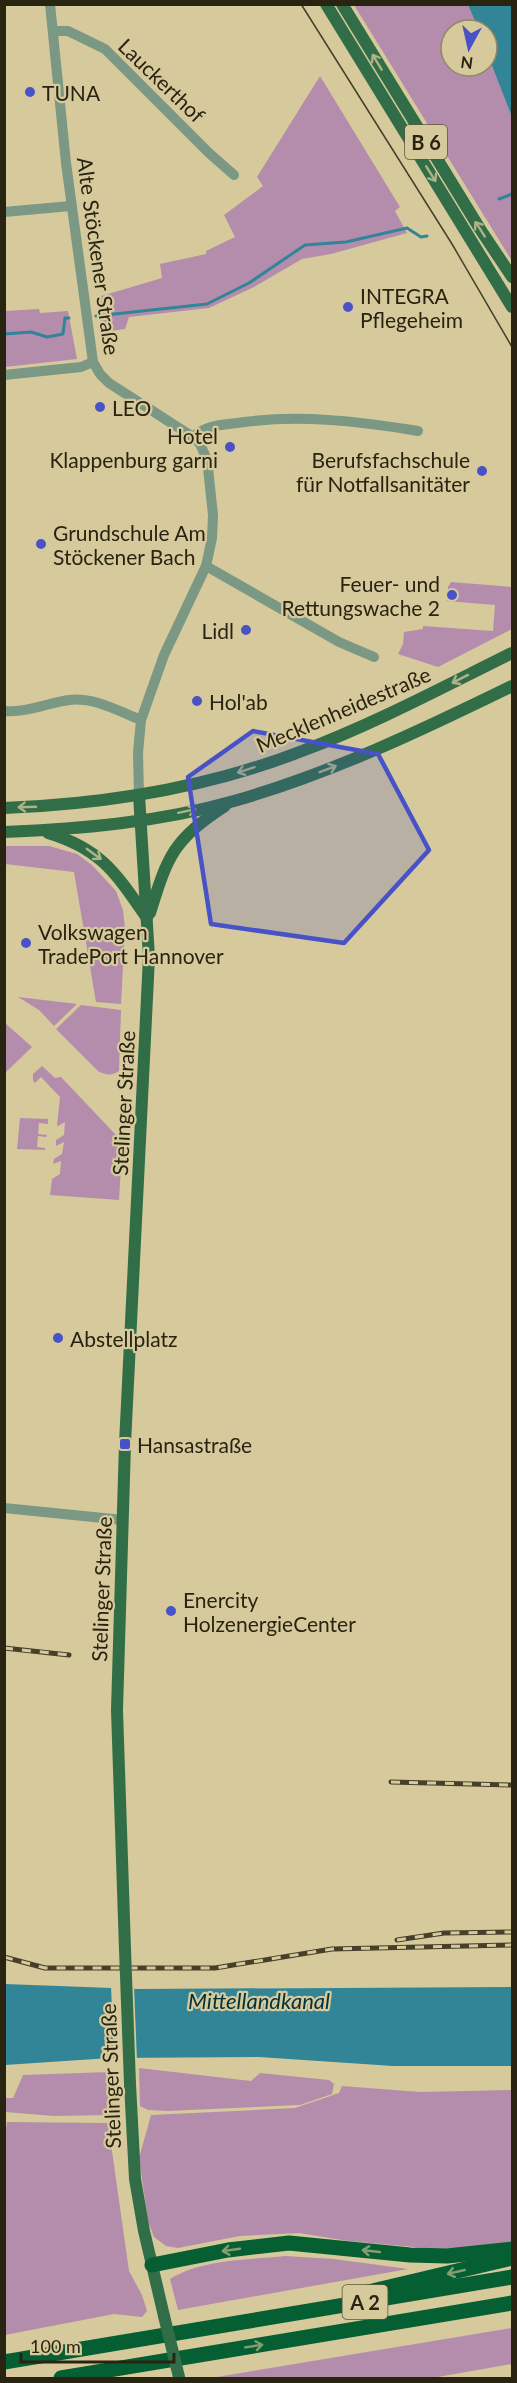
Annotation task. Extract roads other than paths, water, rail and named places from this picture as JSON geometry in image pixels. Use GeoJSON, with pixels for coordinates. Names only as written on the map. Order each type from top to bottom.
{"type":"FeatureCollection","features":[{"type":"Feature","properties":{"kind":"highway"},"geometry":{"type":"LineString","coordinates":[[152,2265],[228,2250],[289,2243],[410,2256],[447,2256],[513,2249]]}},
{"type":"Feature","properties":{"kind":"highway"},"geometry":{"type":"LineString","coordinates":[[218,2326],[513,2258]]}},
{"type":"Feature","properties":{"kind":"highway","name":"A 2"},"geometry":{"type":"LineString","coordinates":[[4,2362],[513,2277]]}},
{"type":"Feature","properties":{"kind":"highway","name":"A 2"},"geometry":{"type":"LineString","coordinates":[[61,2379],[513,2303]]}},
{"type":"Feature","properties":{"kind":"main road","name":"B 6"},"geometry":{"type":"LineString","coordinates":[[327,4],[513,307]]}},
{"type":"Feature","properties":{"kind":"main road","name":"B 6"},"geometry":{"type":"LineString","coordinates":[[342,4],[480,230],[513,277]]}},
{"type":"Feature","properties":{"kind":"main road","name":"Mecklenheidestraße"},"geometry":{"type":"LineString","coordinates":[[4,808],[96,802],[221,778],[302,752],[447,686],[513,653]]}},
{"type":"Feature","properties":{"kind":"main road"},"geometry":{"type":"LineString","coordinates":[[4,832],[41,831],[141,821],[233,801],[311,776],[383,748],[513,686]]}},
{"type":"Feature","properties":{"kind":"main road","name":"Stelinger Straße"},"geometry":{"type":"LineString","coordinates":[[139,795],[148,919],[149,981],[123,1520],[117,1710],[135,2179],[152,2265],[180,2378]]}},
{"type":"Feature","properties":{"kind":"main road"},"geometry":{"type":"LineString","coordinates":[[148,919],[162,873],[178,844],[196,825],[233,801]]}},
{"type":"Feature","properties":{"kind":"main road"},"geometry":{"type":"LineString","coordinates":[[41,831],[72,840],[109,865],[148,919]]}},
{"type":"Feature","properties":{"kind":"street","name":"Alte Stöckener Straße"},"geometry":{"type":"LineString","coordinates":[[51,4],[71,206],[93,362],[100,374],[109,382],[193,437],[200,444],[206,455],[212,495],[212,537],[206,566],[164,655],[141,720],[138,753],[139,795]]}},
{"type":"Feature","properties":{"kind":"street","name":"Lauckerthof"},"geometry":{"type":"LineString","coordinates":[[53,31],[68,31],[105,49],[234,175]]}},
{"type":"Feature","properties":{"kind":"street"},"geometry":{"type":"LineString","coordinates":[[4,212],[71,206]]}},
{"type":"Feature","properties":{"kind":"street"},"geometry":{"type":"LineString","coordinates":[[4,375],[81,367],[93,362]]}},
{"type":"Feature","properties":{"kind":"street"},"geometry":{"type":"LineString","coordinates":[[193,437],[208,427],[282,418],[353,422],[418,431]]}},
{"type":"Feature","properties":{"kind":"street"},"geometry":{"type":"LineString","coordinates":[[206,566],[339,642],[374,657]]}},
{"type":"Feature","properties":{"kind":"street"},"geometry":{"type":"LineString","coordinates":[[4,711],[28,710],[71,700],[87,700],[141,720]]}},
{"type":"Feature","properties":{"kind":"street"},"geometry":{"type":"LineString","coordinates":[[4,1508],[123,1520]]}},
{"type":"Feature","properties":{"kind":"water"},"geometry":{"type":"Polygon","coordinates":[[[468,5],[512,5],[512,117],[497,78],[499,78],[499,18],[474,18],[468,5]]]}},
{"type":"Feature","properties":{"kind":"water","name":"Mittellandkanal"},"geometry":{"type":"Polygon","coordinates":[[[5,1984],[138,1989],[512,1987],[512,2066],[393,2066],[259,2057],[110,2058],[5,2065],[5,1984]]]}},
{"type":"Feature","properties":{"kind":"waterway"},"geometry":{"type":"LineString","coordinates":[[499,199],[512,194]]}},
{"type":"Feature","properties":{"kind":"waterway"},"geometry":{"type":"LineString","coordinates":[[96,316],[207,304],[249,283],[305,245],[346,242],[407,228],[421,237],[427,236]]}},
{"type":"Feature","properties":{"kind":"waterway"},"geometry":{"type":"LineString","coordinates":[[4,334],[31,332],[47,337],[63,334],[65,318],[69,318]]}},
{"type":"Feature","properties":{"kind":"tram line"},"geometry":{"type":"LineString","coordinates":[[301,4],[452,244],[512,347]]}},
{"type":"Feature","properties":{"kind":"railway"},"geometry":{"type":"LineString","coordinates":[[4,1648],[69,1655]]}},
{"type":"Feature","properties":{"kind":"railway"},"geometry":{"type":"LineString","coordinates":[[391,1782],[512,1785]]}},
{"type":"Feature","properties":{"kind":"railway"},"geometry":{"type":"LineString","coordinates":[[397,1940],[444,1933],[512,1932]]}},
{"type":"Feature","properties":{"kind":"railway"},"geometry":{"type":"LineString","coordinates":[[4,1957],[45,1968],[215,1968],[332,1949],[512,1945]]}},
{"type":"Feature","properties":{"kind":"place","name":"TUNA"},"geometry":{"type":"Point","coordinates":[30,92]}},
{"type":"Feature","properties":{"kind":"place","name":"INTEGRA Pflegeheim"},"geometry":{"type":"Point","coordinates":[348,307]}},
{"type":"Feature","properties":{"kind":"place","name":"LEO"},"geometry":{"type":"Point","coordinates":[100,407]}},
{"type":"Feature","properties":{"kind":"place","name":"Hotel Klappenburg garni"},"geometry":{"type":"Point","coordinates":[230,447]}},
{"type":"Feature","properties":{"kind":"place","name":"Berufsfachschule für Notfallsanitäter"},"geometry":{"type":"Point","coordinates":[482,471]}},
{"type":"Feature","properties":{"kind":"place","name":"Grundschule Am Stöckener Bach"},"geometry":{"type":"Point","coordinates":[41,544]}},
{"type":"Feature","properties":{"kind":"place","name":"Feuer- und Rettungswache 2"},"geometry":{"type":"Point","coordinates":[452,595]}},
{"type":"Feature","properties":{"kind":"place","name":"Lidl"},"geometry":{"type":"Point","coordinates":[246,630]}},
{"type":"Feature","properties":{"kind":"place","name":"Hol'ab"},"geometry":{"type":"Point","coordinates":[197,701]}},
{"type":"Feature","properties":{"kind":"place","name":"Volkswagen TradePort Hannover"},"geometry":{"type":"Point","coordinates":[26,943]}},
{"type":"Feature","properties":{"kind":"place","name":"Abstellplatz"},"geometry":{"type":"Point","coordinates":[58,1338]}},
{"type":"Feature","properties":{"kind":"place","name":"Hansastraße"},"geometry":{"type":"Point","coordinates":[125,1444]}},
{"type":"Feature","properties":{"kind":"place","name":"Enercity HolzenergieCenter"},"geometry":{"type":"Point","coordinates":[171,1611]}}]}
